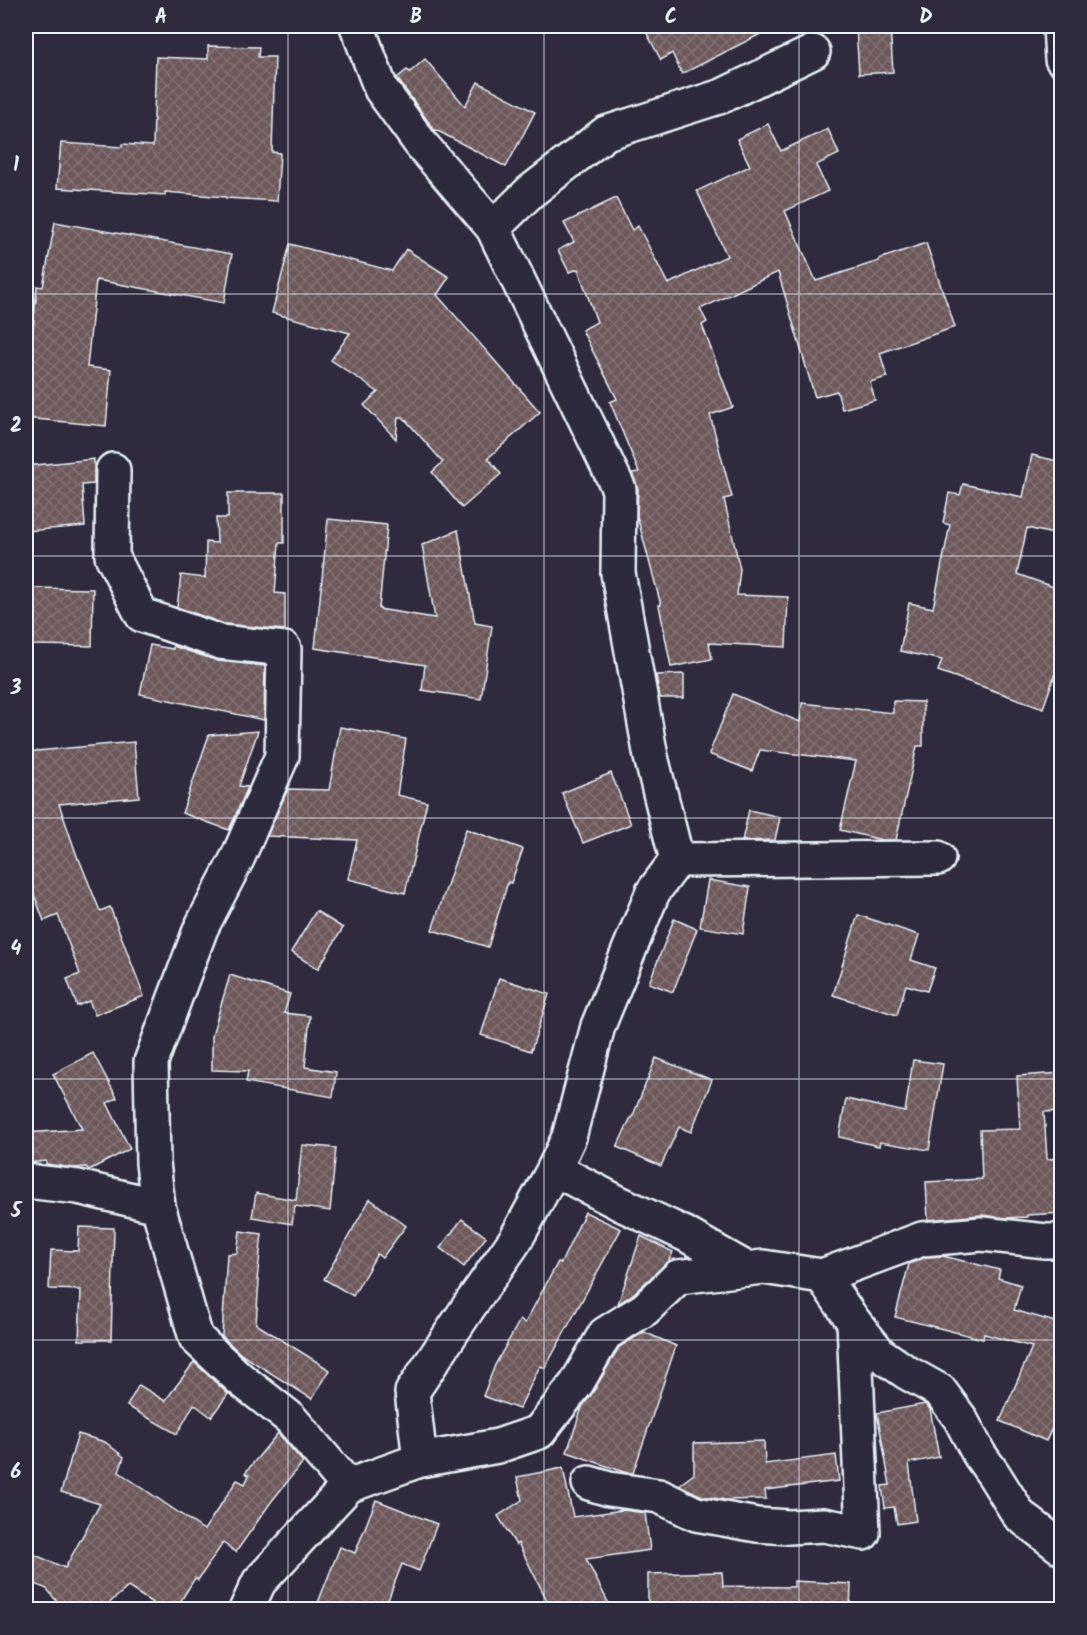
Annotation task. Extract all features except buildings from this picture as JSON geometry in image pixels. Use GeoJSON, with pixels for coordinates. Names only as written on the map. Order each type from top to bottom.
{"type":"FeatureCollection","features":[{"type":"Feature","properties":{"kind":"street"},"geometry":{"type":"LineString","coordinates":[[357,26],[381,89],[421,144],[493,228],[619,489],[618,573],[651,757],[677,860]]}},
{"type":"Feature","properties":{"kind":"street"},"geometry":{"type":"LineString","coordinates":[[1060,26],[1062,59]]}},
{"type":"Feature","properties":{"kind":"street"},"geometry":{"type":"LineString","coordinates":[[493,228],[531,192],[606,133],[722,96],[813,52]]}},
{"type":"Feature","properties":{"kind":"street"},"geometry":{"type":"LineString","coordinates":[[113,470],[112,556],[142,615],[220,642],[284,649],[282,756],[238,857],[201,928],[151,1062],[153,1163],[158,1206],[196,1338],[240,1379],[290,1418],[348,1486]]}},
{"type":"Feature","properties":{"kind":"street"},"geometry":{"type":"LineString","coordinates":[[677,860],[938,858]]}},
{"type":"Feature","properties":{"kind":"street"},"geometry":{"type":"LineString","coordinates":[[420,1460],[412,1392],[516,1239],[570,1137],[598,1026],[653,892],[677,860]]}},
{"type":"Feature","properties":{"kind":"street"},"geometry":{"type":"LineString","coordinates":[[554,1169],[619,1203],[685,1233],[747,1269]]}},
{"type":"Feature","properties":{"kind":"street"},"geometry":{"type":"LineString","coordinates":[[26,1181],[78,1187],[158,1206]]}},
{"type":"Feature","properties":{"kind":"street"},"geometry":{"type":"LineString","coordinates":[[246,1610],[259,1582],[348,1486],[420,1460],[498,1446],[539,1432],[577,1383],[605,1334],[645,1309],[678,1277],[763,1267],[822,1276],[922,1239],[982,1234],[1062,1241]]}},
{"type":"Feature","properties":{"kind":"street"},"geometry":{"type":"LineString","coordinates":[[822,1276],[880,1354],[940,1391],[960,1418],[979,1454],[1019,1515],[1062,1548]]}},
{"type":"Feature","properties":{"kind":"street"},"geometry":{"type":"LineString","coordinates":[[589,1484],[659,1496],[696,1514],[757,1526],[824,1525],[863,1533],[854,1322]]}}]}
